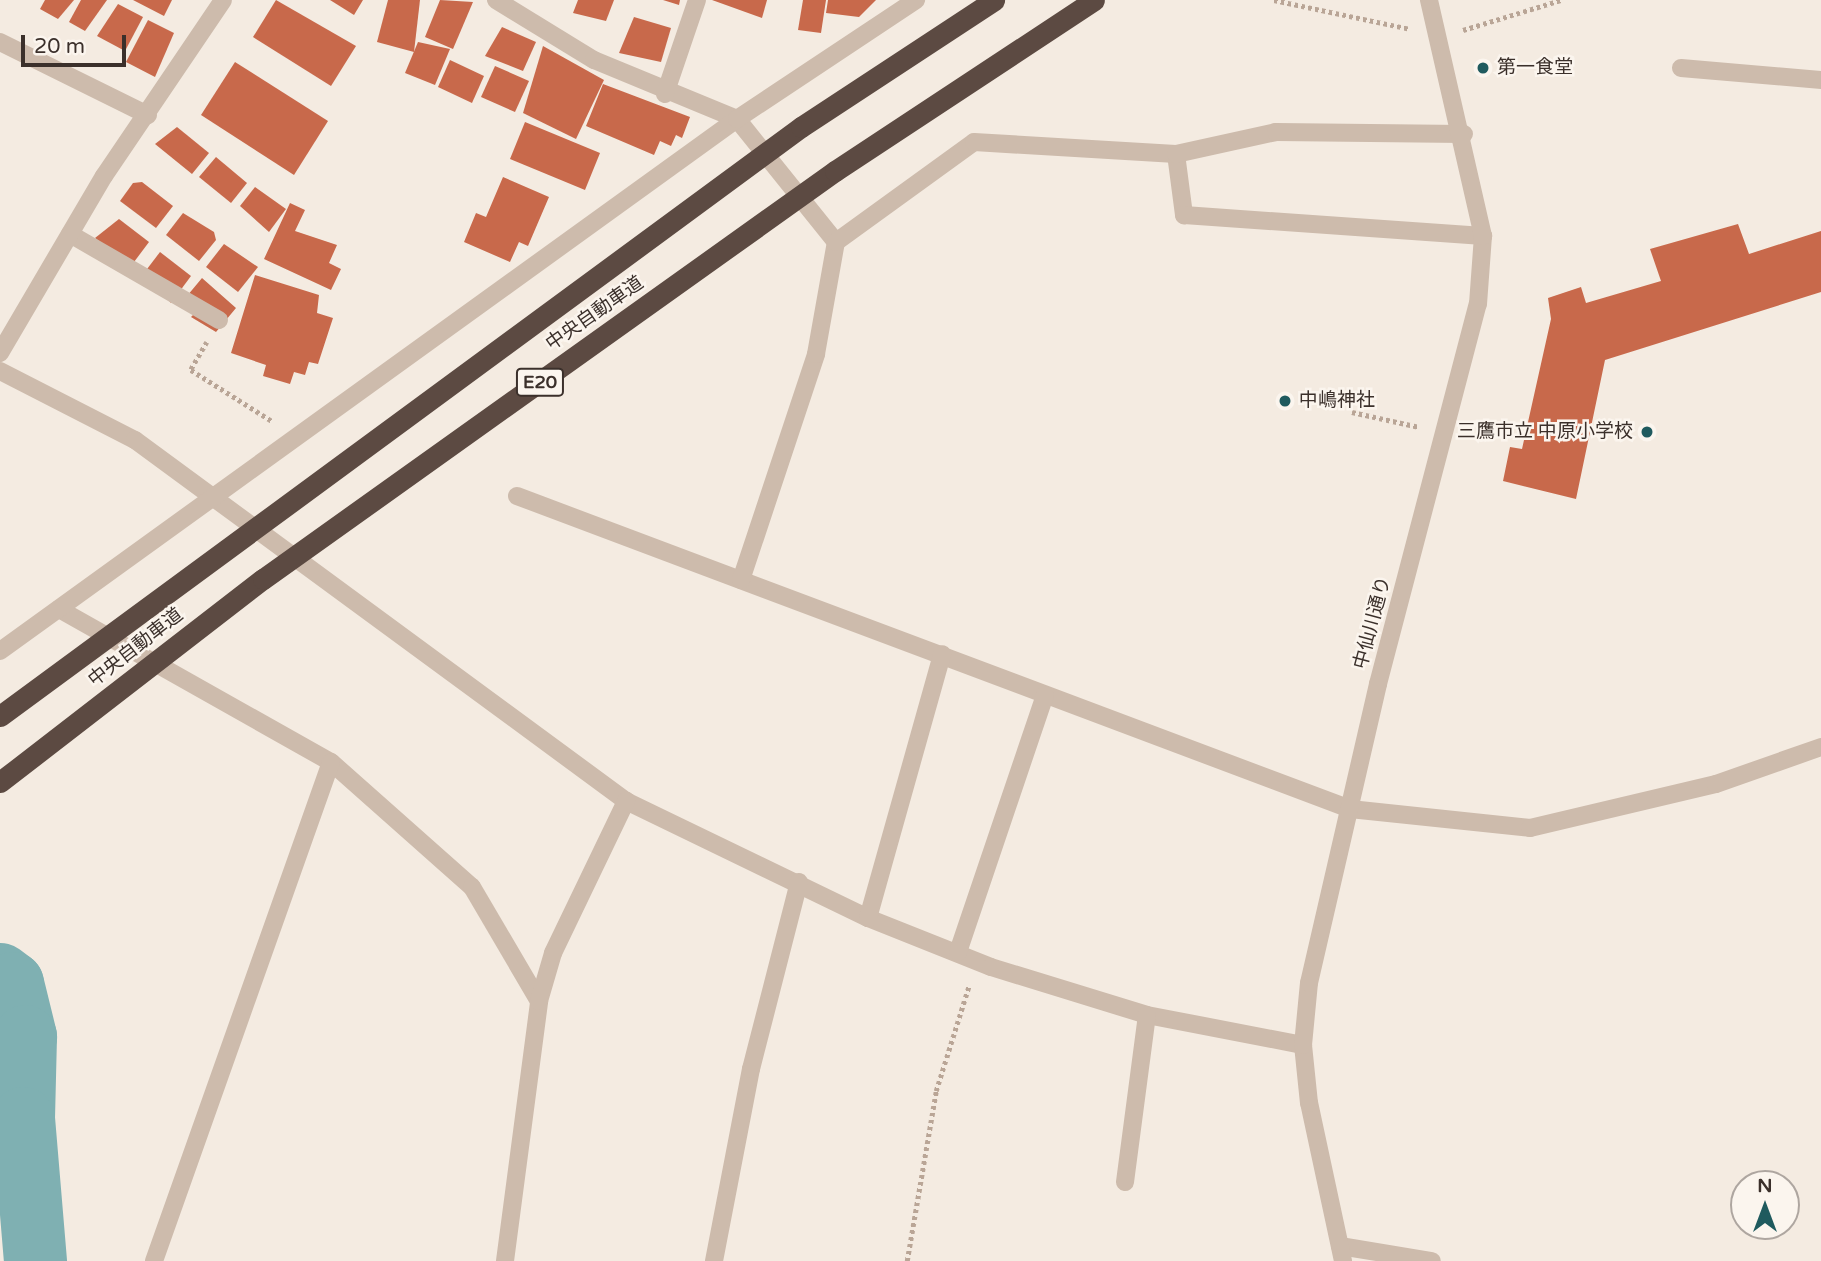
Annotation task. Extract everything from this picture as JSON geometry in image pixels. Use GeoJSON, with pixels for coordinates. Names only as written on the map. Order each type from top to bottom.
{"type":"FeatureCollection","features":[{"type":"Feature","properties":{"kind":"highway","name":"中央自動車道"},"geometry":{"type":"LineString","coordinates":[[0,716],[801,127],[994,0]]}},
{"type":"Feature","properties":{"kind":"highway","name":"中央自動車道"},"geometry":{"type":"LineString","coordinates":[[0,782],[263,579],[835,172],[1094,0]]}},
{"type":"Feature","properties":{"kind":"street"},"geometry":{"type":"LineString","coordinates":[[0,353],[70,234],[223,0]]}},
{"type":"Feature","properties":{"kind":"street"},"geometry":{"type":"LineString","coordinates":[[496,0],[594,60],[665,94],[737,119],[836,242]]}},
{"type":"Feature","properties":{"kind":"street"},"geometry":{"type":"LineString","coordinates":[[665,94],[697,0]]}},
{"type":"Feature","properties":{"kind":"street"},"geometry":{"type":"LineString","coordinates":[[0,651],[210,495],[737,119],[916,0]]}},
{"type":"Feature","properties":{"kind":"street","name":"中仙川通り"},"geometry":{"type":"LineString","coordinates":[[1342,1254],[1303,1045],[1309,983],[1350,809],[1478,304],[1483,236],[1464,134],[1441,36],[1429,0]]}},
{"type":"Feature","properties":{"kind":"street"},"geometry":{"type":"LineString","coordinates":[[0,42],[148,115]]}},
{"type":"Feature","properties":{"kind":"street"},"geometry":{"type":"LineString","coordinates":[[1681,68],[1821,80]]}},
{"type":"Feature","properties":{"kind":"street"},"geometry":{"type":"LineString","coordinates":[[741,580],[816,354],[836,242],[974,142],[1176,154],[1276,132],[1464,134]]}},
{"type":"Feature","properties":{"kind":"street"},"geometry":{"type":"LineString","coordinates":[[1176,154],[1184,215],[1483,236]]}},
{"type":"Feature","properties":{"kind":"street"},"geometry":{"type":"LineString","coordinates":[[70,234],[219,320]]}},
{"type":"Feature","properties":{"kind":"street"},"geometry":{"type":"LineString","coordinates":[[0,371],[135,440],[626,801],[799,882],[868,918],[977,961],[1147,1015],[1303,1045]]}},
{"type":"Feature","properties":{"kind":"street"},"geometry":{"type":"LineString","coordinates":[[517,496],[1350,809],[1530,828],[1716,784],[1821,747]]}},
{"type":"Feature","properties":{"kind":"street"},"geometry":{"type":"LineString","coordinates":[[59,609],[331,762],[472,887],[539,1001]]}},
{"type":"Feature","properties":{"kind":"street"},"geometry":{"type":"LineString","coordinates":[[0,634],[19,637]]}},
{"type":"Feature","properties":{"kind":"street"},"geometry":{"type":"LineString","coordinates":[[868,918],[942,654]]}},
{"type":"Feature","properties":{"kind":"street"},"geometry":{"type":"LineString","coordinates":[[958,952],[1045,695]]}},
{"type":"Feature","properties":{"kind":"street"},"geometry":{"type":"LineString","coordinates":[[154,1261],[331,762]]}},
{"type":"Feature","properties":{"kind":"street"},"geometry":{"type":"LineString","coordinates":[[505,1261],[539,1001],[553,953],[626,801]]}},
{"type":"Feature","properties":{"kind":"street"},"geometry":{"type":"LineString","coordinates":[[714,1261],[751,1069],[799,882]]}},
{"type":"Feature","properties":{"kind":"street"},"geometry":{"type":"LineString","coordinates":[[1125,1182],[1147,1015]]}},
{"type":"Feature","properties":{"kind":"street"},"geometry":{"type":"LineString","coordinates":[[1342,1254],[1432,1261]]}},
{"type":"Feature","properties":{"kind":"path"},"geometry":{"type":"LineString","coordinates":[[1274,0],[1441,36],[1561,0]]}},
{"type":"Feature","properties":{"kind":"path"},"geometry":{"type":"LineString","coordinates":[[219,320],[191,370],[295,436]]}},
{"type":"Feature","properties":{"kind":"path"},"geometry":{"type":"LineString","coordinates":[[1352,412],[1447,433]]}},
{"type":"Feature","properties":{"kind":"path"},"geometry":{"type":"LineString","coordinates":[[907,1261],[936,1091],[977,961]]}},
{"type":"Feature","properties":{"kind":"building"},"geometry":{"type":"Polygon","coordinates":[[[45,0],[74,0],[58,19],[40,9],[45,0]]]}},
{"type":"Feature","properties":{"kind":"building"},"geometry":{"type":"Polygon","coordinates":[[[81,0],[107,0],[85,31],[69,22],[81,0]]]}},
{"type":"Feature","properties":{"kind":"building"},"geometry":{"type":"Polygon","coordinates":[[[133,0],[172,0],[164,16],[133,0]]]}},
{"type":"Feature","properties":{"kind":"building"},"geometry":{"type":"Polygon","coordinates":[[[276,0],[356,46],[331,86],[253,37],[276,0]]]}},
{"type":"Feature","properties":{"kind":"building"},"geometry":{"type":"Polygon","coordinates":[[[330,0],[363,0],[354,15],[330,0]]]}},
{"type":"Feature","properties":{"kind":"building"},"geometry":{"type":"Polygon","coordinates":[[[388,0],[420,0],[414,52],[377,42],[388,0]]]}},
{"type":"Feature","properties":{"kind":"building"},"geometry":{"type":"Polygon","coordinates":[[[440,0],[473,2],[453,49],[425,37],[440,0]]]}},
{"type":"Feature","properties":{"kind":"building"},"geometry":{"type":"Polygon","coordinates":[[[578,0],[614,0],[606,21],[573,13],[578,0]]]}},
{"type":"Feature","properties":{"kind":"building"},"geometry":{"type":"Polygon","coordinates":[[[663,0],[680,0],[679,5],[663,0]]]}},
{"type":"Feature","properties":{"kind":"building"},"geometry":{"type":"Polygon","coordinates":[[[712,0],[767,0],[762,18],[712,0]]]}},
{"type":"Feature","properties":{"kind":"building"},"geometry":{"type":"Polygon","coordinates":[[[803,0],[826,0],[821,33],[798,30],[803,0]]]}},
{"type":"Feature","properties":{"kind":"building"},"geometry":{"type":"Polygon","coordinates":[[[828,0],[876,0],[859,17],[826,13],[828,0]]]}},
{"type":"Feature","properties":{"kind":"building"},"geometry":{"type":"Polygon","coordinates":[[[118,4],[143,17],[125,51],[97,36],[118,4]]]}},
{"type":"Feature","properties":{"kind":"building"},"geometry":{"type":"Polygon","coordinates":[[[634,17],[671,28],[661,62],[619,53],[634,17]]]}},
{"type":"Feature","properties":{"kind":"building"},"geometry":{"type":"Polygon","coordinates":[[[148,20],[174,33],[155,77],[126,62],[148,20]]]}},
{"type":"Feature","properties":{"kind":"building"},"geometry":{"type":"Polygon","coordinates":[[[502,27],[536,42],[523,71],[485,56],[502,27]]]}},
{"type":"Feature","properties":{"kind":"building"},"geometry":{"type":"Polygon","coordinates":[[[418,42],[450,49],[435,85],[405,73],[418,42]]]}},
{"type":"Feature","properties":{"kind":"building"},"geometry":{"type":"Polygon","coordinates":[[[543,46],[604,80],[576,139],[523,113],[543,46]]]}},
{"type":"Feature","properties":{"kind":"building"},"geometry":{"type":"Polygon","coordinates":[[[450,60],[484,76],[472,103],[438,87],[450,60]]]}},
{"type":"Feature","properties":{"kind":"building"},"geometry":{"type":"Polygon","coordinates":[[[235,62],[328,121],[294,175],[201,115],[235,62]]]}},
{"type":"Feature","properties":{"kind":"building"},"geometry":{"type":"Polygon","coordinates":[[[495,66],[529,81],[515,112],[481,97],[495,66]]]}},
{"type":"Feature","properties":{"kind":"building"},"geometry":{"type":"Polygon","coordinates":[[[603,84],[690,117],[682,138],[676,135],[671,146],[660,141],[654,155],[586,126],[603,84]]]}},
{"type":"Feature","properties":{"kind":"building"},"geometry":{"type":"Polygon","coordinates":[[[525,122],[600,153],[585,190],[510,159],[525,122]]]}},
{"type":"Feature","properties":{"kind":"building"},"geometry":{"type":"Polygon","coordinates":[[[177,127],[209,153],[192,174],[155,144],[177,127]]]}},
{"type":"Feature","properties":{"kind":"building"},"geometry":{"type":"Polygon","coordinates":[[[216,157],[247,183],[231,203],[199,177],[216,157]]]}},
{"type":"Feature","properties":{"kind":"building"},"geometry":{"type":"Polygon","coordinates":[[[503,177],[549,197],[528,246],[519,242],[510,262],[464,242],[476,213],[486,217],[503,177]]]}},
{"type":"Feature","properties":{"kind":"building"},"geometry":{"type":"Polygon","coordinates":[[[142,182],[173,206],[156,228],[120,201],[133,183],[142,182]]]}},
{"type":"Feature","properties":{"kind":"building"},"geometry":{"type":"Polygon","coordinates":[[[255,187],[286,209],[269,232],[240,206],[255,187]]]}},
{"type":"Feature","properties":{"kind":"building"},"geometry":{"type":"Polygon","coordinates":[[[290,203],[305,210],[295,231],[337,245],[329,263],[341,269],[331,290],[264,259],[290,203]]]}},
{"type":"Feature","properties":{"kind":"building"},"geometry":{"type":"Polygon","coordinates":[[[183,213],[214,232],[216,240],[199,261],[166,235],[183,213]]]}},
{"type":"Feature","properties":{"kind":"building"},"geometry":{"type":"Polygon","coordinates":[[[119,219],[149,242],[131,266],[95,238],[119,219]]]}},
{"type":"Feature","properties":{"kind":"building"},"geometry":{"type":"Polygon","coordinates":[[[1738,224],[1749,254],[1821,231],[1821,292],[1605,360],[1576,499],[1503,481],[1510,447],[1522,449],[1551,319],[1548,298],[1581,287],[1586,303],[1661,281],[1650,249],[1738,224]]]}},
{"type":"Feature","properties":{"kind":"building"},"geometry":{"type":"Polygon","coordinates":[[[224,244],[258,267],[238,292],[206,267],[224,244]]]}},
{"type":"Feature","properties":{"kind":"building"},"geometry":{"type":"Polygon","coordinates":[[[160,252],[191,276],[171,303],[144,273],[160,252]]]}},
{"type":"Feature","properties":{"kind":"building"},"geometry":{"type":"Polygon","coordinates":[[[255,275],[319,295],[317,313],[333,318],[318,364],[309,362],[305,375],[294,372],[290,384],[263,376],[266,365],[231,353],[255,275]]]}},
{"type":"Feature","properties":{"kind":"building"},"geometry":{"type":"Polygon","coordinates":[[[202,278],[236,308],[216,332],[191,317],[195,313],[182,302],[202,278]]]}},
{"type":"Feature","properties":{"kind":"waterway"},"geometry":{"type":"LineString","coordinates":[[0,974],[12,983],[25,1036],[23,1118],[35,1261]]}},
{"type":"Feature","properties":{"kind":"place","name":"第一食堂"},"geometry":{"type":"Point","coordinates":[1483,68]}},
{"type":"Feature","properties":{"kind":"place","name":"中嶋神社"},"geometry":{"type":"Point","coordinates":[1285,401]}},
{"type":"Feature","properties":{"kind":"place","name":"三鷹市立 中原小学校"},"geometry":{"type":"Point","coordinates":[1647,432]}}]}
